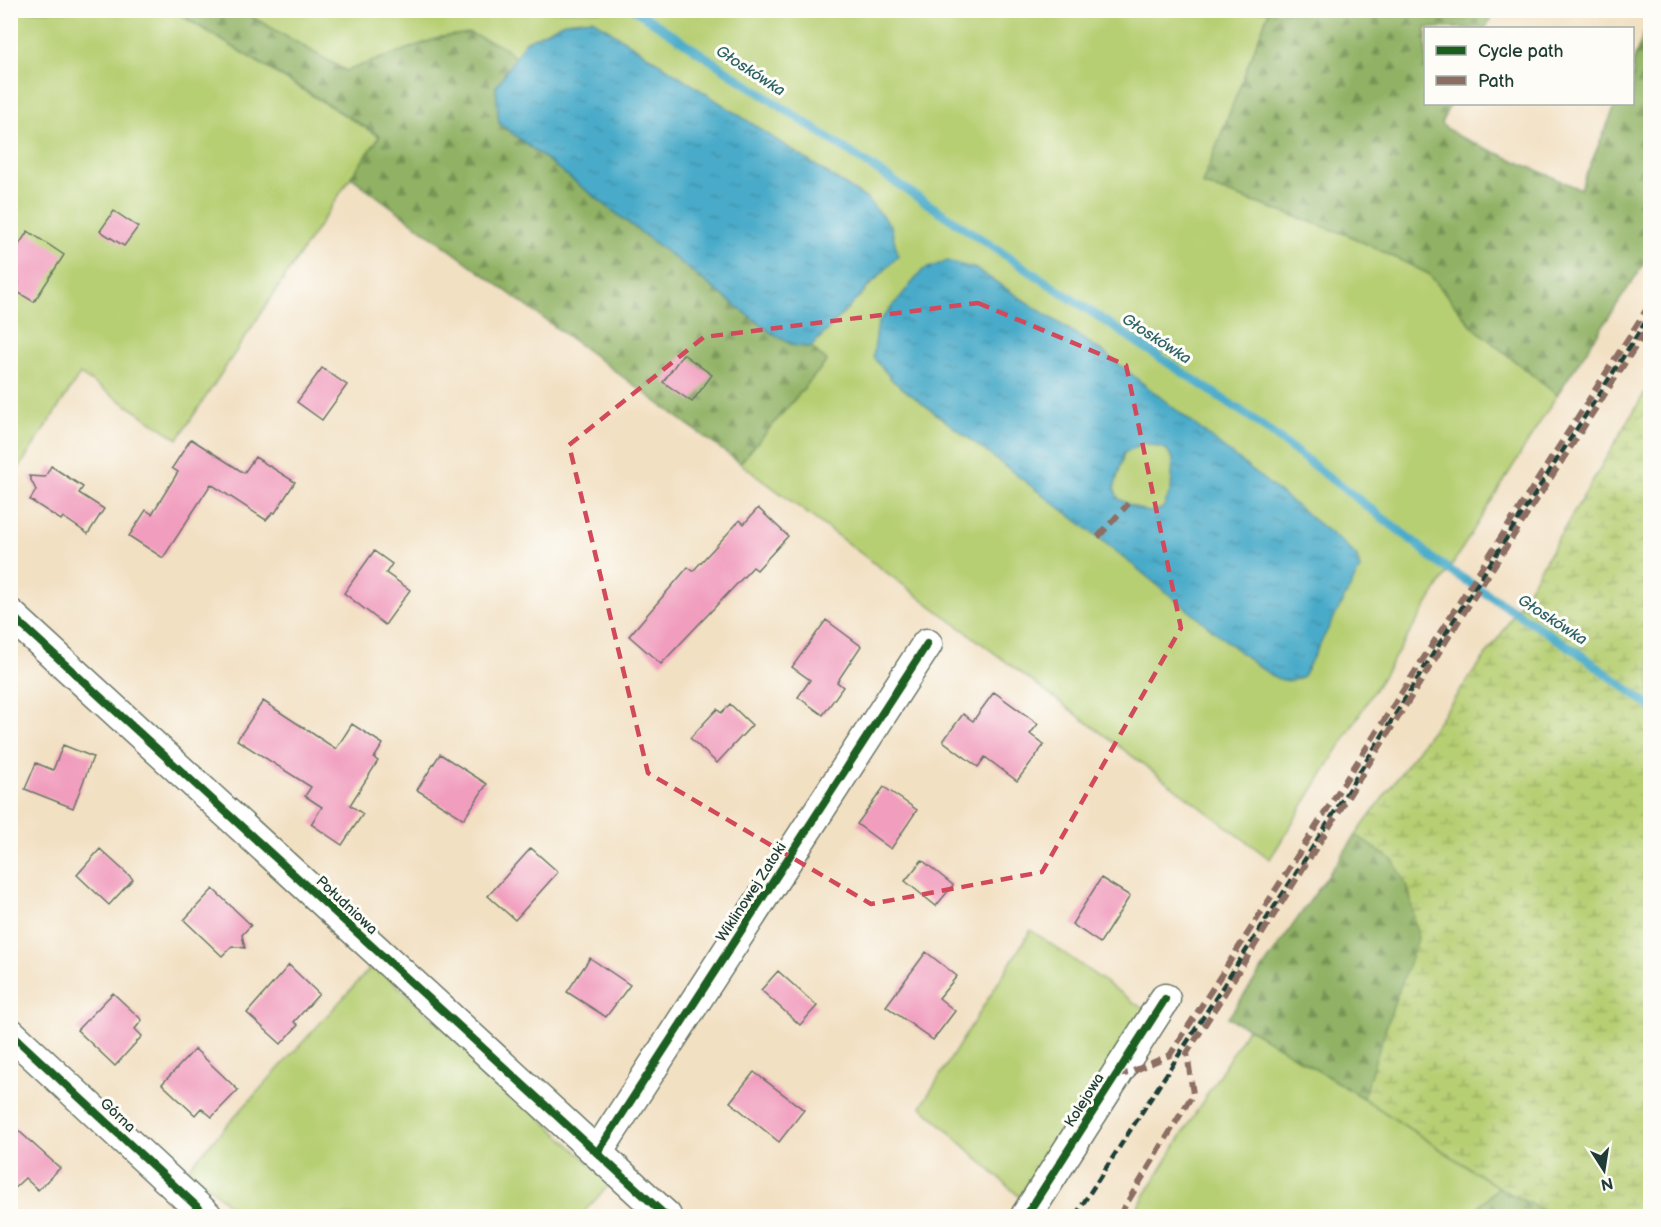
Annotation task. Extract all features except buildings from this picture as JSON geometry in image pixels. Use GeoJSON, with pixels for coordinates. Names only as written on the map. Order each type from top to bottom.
{"type":"FeatureCollection","features":[{"type":"Feature","properties":{"kind":"street","name":"Południowa"},"geometry":{"type":"LineString","coordinates":[[10,614],[666,1216]]}},
{"type":"Feature","properties":{"kind":"street","name":"Wiklinowej Zatoki"},"geometry":{"type":"LineString","coordinates":[[597,1153],[927,645]]}},
{"type":"Feature","properties":{"kind":"street","name":"Kolejowa"},"geometry":{"type":"LineString","coordinates":[[1026,1216],[1165,999]]}},
{"type":"Feature","properties":{"kind":"street","name":"Górna"},"geometry":{"type":"LineString","coordinates":[[10,1033],[207,1216]]}},
{"type":"Feature","properties":{"kind":"highlighted area"},"geometry":{"type":"Polygon","coordinates":[[[978,303],[1126,365],[1181,628],[1042,872],[871,904],[648,773],[569,445],[704,337],[978,303]]]}},
{"type":"Feature","properties":{"kind":"green space"},"geometry":{"type":"Polygon","coordinates":[[[11,11],[174,11],[380,137],[351,177],[178,439],[80,374],[11,480],[11,11]]]}},
{"type":"Feature","properties":{"kind":"green space"},"geometry":{"type":"Polygon","coordinates":[[[174,11],[242,11],[346,71],[441,37],[469,33],[504,47],[515,58],[496,87],[499,123],[773,334],[795,346],[811,347],[827,361],[740,463],[351,177],[380,136],[174,11]]]}},
{"type":"Feature","properties":{"kind":"green space"},"geometry":{"type":"Polygon","coordinates":[[[242,11],[1269,11],[1202,184],[1348,235],[1429,274],[1473,327],[1557,395],[1270,859],[740,463],[827,361],[811,347],[898,256],[565,22],[525,42],[515,58],[504,47],[441,37],[346,71],[242,11]]]}},
{"type":"Feature","properties":{"kind":"green space"},"geometry":{"type":"Polygon","coordinates":[[[1269,11],[1494,11],[1486,27],[1424,27],[1424,105],[1450,105],[1441,124],[1458,136],[1580,189],[1616,105],[1634,105],[1634,59],[1650,18],[1650,255],[1557,395],[1473,327],[1429,274],[1348,235],[1202,184],[1269,11]]]}},
{"type":"Feature","properties":{"kind":"green space"},"geometry":{"type":"Polygon","coordinates":[[[1650,384],[1650,1216],[1554,1216],[1498,1187],[1363,1098],[1418,939],[1409,890],[1393,860],[1356,835],[1504,630],[1650,384]]]}},
{"type":"Feature","properties":{"kind":"green space"},"geometry":{"type":"Polygon","coordinates":[[[1356,835],[1393,860],[1409,890],[1419,940],[1395,1001],[1363,1098],[1228,1018],[1356,835]]]}},
{"type":"Feature","properties":{"kind":"green space"},"geometry":{"type":"Polygon","coordinates":[[[1031,930],[1149,1013],[1021,1198],[921,1106],[1031,930]]]}},
{"type":"Feature","properties":{"kind":"green space"},"geometry":{"type":"Polygon","coordinates":[[[374,964],[611,1183],[580,1216],[241,1216],[188,1168],[374,964]]]}},
{"type":"Feature","properties":{"kind":"green space"},"geometry":{"type":"Polygon","coordinates":[[[1248,1028],[1363,1098],[1498,1187],[1470,1216],[1132,1216],[1248,1028]]]}},
{"type":"Feature","properties":{"kind":"green space"},"geometry":{"type":"Polygon","coordinates":[[[1498,1187],[1554,1216],[1470,1216],[1498,1187]]]}},
{"type":"Feature","properties":{"kind":"water"},"geometry":{"type":"Polygon","coordinates":[[[592,19],[867,199],[891,226],[898,256],[811,347],[795,346],[773,334],[499,123],[496,87],[525,42],[565,22],[592,19]]]}},
{"type":"Feature","properties":{"kind":"water"},"geometry":{"type":"Polygon","coordinates":[[[947,261],[976,269],[1105,353],[1348,547],[1357,557],[1360,569],[1303,676],[1296,680],[1282,680],[1263,670],[1098,537],[893,381],[873,357],[878,323],[923,270],[947,261]],[[1144,443],[1124,453],[1114,489],[1119,499],[1144,511],[1153,512],[1163,508],[1171,490],[1173,459],[1166,449],[1144,443]]]}},
{"type":"Feature","properties":{"kind":"waterway","name":"Głoskówka"},"geometry":{"type":"LineString","coordinates":[[635,10],[1253,419],[1418,545],[1434,560],[1576,651],[1650,706]]}},
{"type":"Feature","properties":{"kind":"railway"},"geometry":{"type":"LineString","coordinates":[[1075,1216],[1309,853],[1461,609],[1650,315]]}},
{"type":"Feature","properties":{"kind":"marked path"},"geometry":{"type":"LineString","coordinates":[[1116,1075],[1129,1073],[1170,1055],[1650,304]]}},
{"type":"Feature","properties":{"kind":"marked path"},"geometry":{"type":"LineString","coordinates":[[1119,1216],[1193,1094],[1187,1053],[1465,611],[1650,324]]}},
{"type":"Feature","properties":{"kind":"marked path"},"geometry":{"type":"LineString","coordinates":[[1098,537],[1128,504]]}},
{"type":"Feature","properties":{"kind":"cycle path"},"geometry":{"type":"LineString","coordinates":[[10,614],[666,1216]]}},
{"type":"Feature","properties":{"kind":"cycle path"},"geometry":{"type":"LineString","coordinates":[[597,1153],[927,644]]}},
{"type":"Feature","properties":{"kind":"cycle path"},"geometry":{"type":"LineString","coordinates":[[1026,1216],[1165,999]]}},
{"type":"Feature","properties":{"kind":"cycle path"},"geometry":{"type":"LineString","coordinates":[[10,1033],[207,1216]]}}]}
